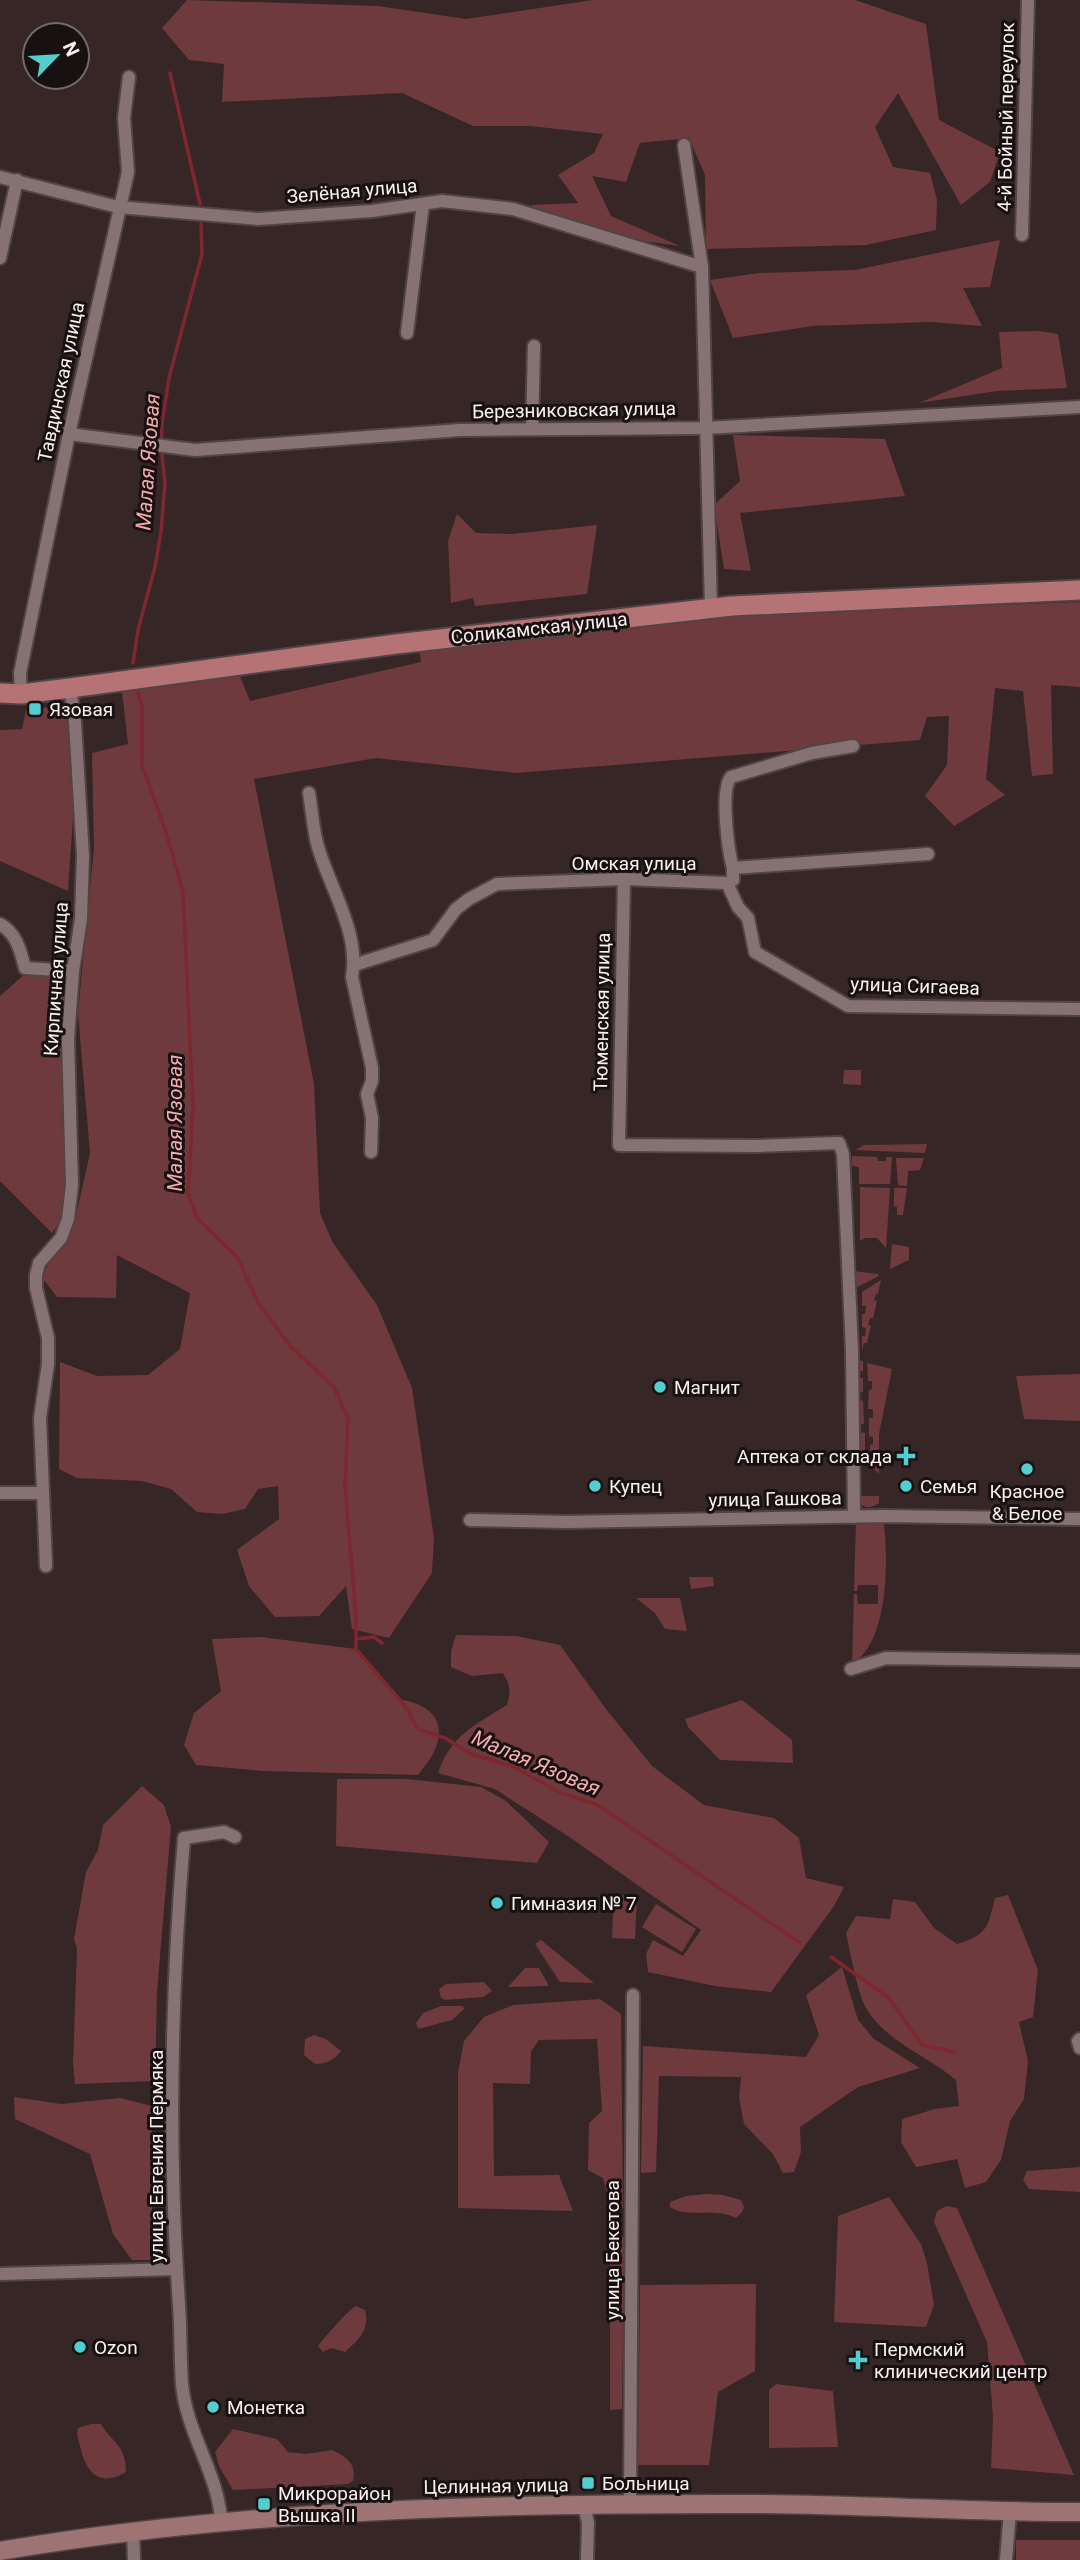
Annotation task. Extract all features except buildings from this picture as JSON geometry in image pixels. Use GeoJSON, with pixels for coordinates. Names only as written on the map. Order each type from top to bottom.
{"type":"FeatureCollection","features":[{"type":"Feature","properties":{"kind":"main road","name":"Соликамская улица"},"geometry":{"type":"LineString","coordinates":[[0,693],[21,694],[396,644],[711,608],[1080,590]]}},
{"type":"Feature","properties":{"kind":"main road","name":"Целинная улица"},"geometry":{"type":"LineString","coordinates":[[0,2551],[133,2530],[221,2521],[426,2508],[766,2504],[1080,2512]]}},
{"type":"Feature","properties":{"kind":"street","name":"4-й Бойный переулок"},"geometry":{"type":"LineString","coordinates":[[1022,235],[1028,0]]}},
{"type":"Feature","properties":{"kind":"street","name":"Тавдинская улица"},"geometry":{"type":"LineString","coordinates":[[21,694],[20,673],[69,434],[128,172],[124,118],[129,78]]}},
{"type":"Feature","properties":{"kind":"street"},"geometry":{"type":"LineString","coordinates":[[684,145],[702,267],[711,608]]}},
{"type":"Feature","properties":{"kind":"street","name":"Зелёная улица"},"geometry":{"type":"LineString","coordinates":[[0,177],[118,207],[258,219],[372,211],[442,201],[513,209],[702,267]]}},
{"type":"Feature","properties":{"kind":"street"},"geometry":{"type":"LineString","coordinates":[[0,258],[17,180]]}},
{"type":"Feature","properties":{"kind":"street"},"geometry":{"type":"LineString","coordinates":[[407,333],[423,204]]}},
{"type":"Feature","properties":{"kind":"street"},"geometry":{"type":"LineString","coordinates":[[532,429],[534,346]]}},
{"type":"Feature","properties":{"kind":"street","name":"Березниковская улица"},"geometry":{"type":"LineString","coordinates":[[69,434],[195,450],[460,430],[705,428],[1080,407]]}},
{"type":"Feature","properties":{"kind":"street","name":"Кирпичная улица"},"geometry":{"type":"LineString","coordinates":[[42,1493],[40,1418],[48,1364],[48,1338],[36,1288],[36,1275],[39,1263],[61,1238],[68,1219],[72,1185],[68,1040],[73,971],[81,919],[83,856],[75,722],[70,688]]}},
{"type":"Feature","properties":{"kind":"street"},"geometry":{"type":"LineString","coordinates":[[727,883],[733,880],[726,835],[726,787],[731,777],[812,753],[853,746]]}},
{"type":"Feature","properties":{"kind":"street"},"geometry":{"type":"LineString","coordinates":[[309,793],[318,845],[350,936],[354,965],[352,977],[372,1069],[372,1081],[367,1094],[372,1118],[371,1152]]}},
{"type":"Feature","properties":{"kind":"street"},"geometry":{"type":"LineString","coordinates":[[733,868],[928,854]]}},
{"type":"Feature","properties":{"kind":"street","name":"Омская улица"},"geometry":{"type":"LineString","coordinates":[[354,965],[433,940],[456,909],[497,884],[624,879],[727,883]]}},
{"type":"Feature","properties":{"kind":"street","name":"Тюменская улица"},"geometry":{"type":"LineString","coordinates":[[624,879],[619,1145],[758,1146],[839,1143],[843,1154],[852,1351],[854,1517]]}},
{"type":"Feature","properties":{"kind":"street","name":"улица Сигаева"},"geometry":{"type":"LineString","coordinates":[[727,883],[738,907],[748,918],[755,952],[848,1006],[1080,1009]]}},
{"type":"Feature","properties":{"kind":"street"},"geometry":{"type":"LineString","coordinates":[[0,924],[18,941],[25,968],[73,971]]}},
{"type":"Feature","properties":{"kind":"street"},"geometry":{"type":"LineString","coordinates":[[0,1493],[42,1493],[46,1566]]}},
{"type":"Feature","properties":{"kind":"street","name":"улица Гашкова"},"geometry":{"type":"LineString","coordinates":[[470,1521],[854,1517],[1080,1519]]}},
{"type":"Feature","properties":{"kind":"street"},"geometry":{"type":"LineString","coordinates":[[851,1669],[886,1658],[1080,1661]]}},
{"type":"Feature","properties":{"kind":"street","name":"улица Евгения Пермяка"},"geometry":{"type":"LineString","coordinates":[[221,2521],[219,2499],[188,2420],[182,2385],[176,2269],[173,2104],[176,1944],[184,1838],[224,1832],[235,1837]]}},
{"type":"Feature","properties":{"kind":"street","name":"улица Бекетова"},"geometry":{"type":"LineString","coordinates":[[630,2505],[633,1994]]}},
{"type":"Feature","properties":{"kind":"street"},"geometry":{"type":"LineString","coordinates":[[1080,2039],[1080,2048]]}},
{"type":"Feature","properties":{"kind":"street"},"geometry":{"type":"LineString","coordinates":[[0,2274],[176,2269]]}},
{"type":"Feature","properties":{"kind":"street"},"geometry":{"type":"LineString","coordinates":[[584,2505],[588,2523],[586,2560]]}},
{"type":"Feature","properties":{"kind":"street"},"geometry":{"type":"LineString","coordinates":[[1006,2560],[1010,2512]]}},
{"type":"Feature","properties":{"kind":"street"},"geometry":{"type":"LineString","coordinates":[[133,2530],[134,2560]]}},
{"type":"Feature","properties":{"kind":"shaded area"},"geometry":{"type":"Polygon","coordinates":[[[187,0],[378,6],[466,19],[593,0],[855,0],[926,24],[939,120],[1000,152],[990,182],[961,205],[898,93],[875,127],[893,167],[930,173],[937,200],[936,230],[866,245],[706,249],[705,175],[689,138],[640,143],[626,182],[592,176],[611,216],[680,246],[606,236],[553,220],[530,205],[578,203],[558,175],[594,153],[603,134],[530,126],[473,126],[402,93],[222,102],[224,64],[189,60],[162,28],[187,0]]]}},
{"type":"Feature","properties":{"kind":"shaded area"},"geometry":{"type":"Polygon","coordinates":[[[1000,240],[990,287],[963,288],[982,326],[931,322],[813,326],[733,338],[710,280],[759,273],[855,270],[1000,240]]]}},
{"type":"Feature","properties":{"kind":"shaded area"},"geometry":{"type":"Polygon","coordinates":[[[1039,331],[1058,334],[1067,388],[997,391],[919,403],[1002,368],[999,332],[1039,331]]]}},
{"type":"Feature","properties":{"kind":"shaded area"},"geometry":{"type":"Polygon","coordinates":[[[733,435],[885,439],[905,496],[740,513],[751,571],[724,569],[714,505],[740,481],[733,435]]]}},
{"type":"Feature","properties":{"kind":"shaded area"},"geometry":{"type":"Polygon","coordinates":[[[457,514],[476,533],[512,534],[597,525],[587,594],[475,606],[473,598],[451,603],[448,541],[457,514]]]}},
{"type":"Feature","properties":{"kind":"shaded area"},"geometry":{"type":"Polygon","coordinates":[[[1080,602],[1080,687],[1051,685],[1053,774],[1032,776],[1023,691],[995,688],[986,779],[1005,795],[954,826],[925,796],[947,765],[949,716],[927,717],[920,740],[516,773],[376,758],[254,779],[314,1084],[320,1213],[333,1243],[377,1305],[412,1388],[434,1538],[432,1573],[389,1638],[352,1629],[346,1586],[319,1616],[275,1617],[249,1586],[237,1550],[279,1519],[278,1486],[258,1489],[245,1509],[222,1514],[197,1512],[171,1489],[142,1481],[77,1478],[59,1469],[60,1362],[97,1376],[148,1375],[180,1349],[190,1293],[117,1255],[116,1298],[57,1297],[41,1276],[74,1225],[90,1153],[78,1013],[94,847],[92,753],[128,744],[122,691],[237,669],[250,701],[421,662],[419,647],[713,616],[1080,602]]]}},
{"type":"Feature","properties":{"kind":"shaded area"},"geometry":{"type":"Polygon","coordinates":[[[62,705],[72,749],[74,797],[68,891],[0,861],[0,730],[22,729],[26,710],[62,705]]]}},
{"type":"Feature","properties":{"kind":"shaded area"},"geometry":{"type":"Polygon","coordinates":[[[26,973],[64,977],[62,1029],[69,1185],[64,1216],[52,1233],[0,1181],[0,996],[26,973]]]}},
{"type":"Feature","properties":{"kind":"shaded area"},"geometry":{"type":"Polygon","coordinates":[[[844,1070],[861,1070],[861,1085],[843,1084],[844,1070]]]}},
{"type":"Feature","properties":{"kind":"shaded area"},"geometry":{"type":"Polygon","coordinates":[[[927,1144],[925,1153],[856,1150],[864,1145],[927,1144]]]}},
{"type":"Feature","properties":{"kind":"shaded area"},"geometry":{"type":"Polygon","coordinates":[[[852,1156],[877,1157],[878,1161],[886,1161],[886,1157],[892,1157],[890,1184],[859,1184],[859,1167],[852,1166],[852,1156]]]}},
{"type":"Feature","properties":{"kind":"shaded area"},"geometry":{"type":"Polygon","coordinates":[[[896,1158],[924,1158],[920,1170],[908,1171],[907,1186],[898,1185],[896,1158]]]}},
{"type":"Feature","properties":{"kind":"shaded area"},"geometry":{"type":"Polygon","coordinates":[[[860,1187],[890,1188],[886,1248],[877,1238],[860,1241],[860,1187]]]}},
{"type":"Feature","properties":{"kind":"shaded area"},"geometry":{"type":"Polygon","coordinates":[[[894,1188],[907,1188],[903,1215],[897,1215],[897,1207],[894,1206],[894,1188]]]}},
{"type":"Feature","properties":{"kind":"shaded area"},"geometry":{"type":"Polygon","coordinates":[[[892,1244],[909,1247],[909,1260],[890,1269],[892,1244]]]}},
{"type":"Feature","properties":{"kind":"shaded area"},"geometry":{"type":"Polygon","coordinates":[[[854,1271],[878,1274],[879,1276],[855,1288],[854,1271]]]}},
{"type":"Feature","properties":{"kind":"shaded area"},"geometry":{"type":"Polygon","coordinates":[[[881,1280],[874,1300],[877,1301],[873,1318],[870,1318],[868,1325],[871,1326],[867,1343],[864,1343],[862,1350],[862,1336],[865,1336],[866,1328],[862,1327],[862,1314],[865,1314],[866,1306],[862,1306],[862,1292],[881,1280]]]}},
{"type":"Feature","properties":{"kind":"shaded area"},"geometry":{"type":"Polygon","coordinates":[[[855,1360],[863,1361],[863,1371],[859,1371],[859,1378],[863,1378],[860,1400],[863,1401],[864,1424],[861,1424],[861,1432],[865,1433],[865,1459],[857,1451],[855,1360]]]}},
{"type":"Feature","properties":{"kind":"shaded area"},"geometry":{"type":"Polygon","coordinates":[[[867,1363],[892,1369],[879,1434],[879,1474],[870,1465],[870,1445],[873,1444],[873,1437],[869,1436],[869,1418],[873,1418],[873,1409],[868,1409],[872,1381],[868,1381],[867,1363]]]}},
{"type":"Feature","properties":{"kind":"shaded area"},"geometry":{"type":"Polygon","coordinates":[[[1080,1374],[1080,1421],[1024,1419],[1016,1376],[1080,1374]]]}},
{"type":"Feature","properties":{"kind":"shaded area"},"geometry":{"type":"Polygon","coordinates":[[[858,1496],[879,1496],[879,1503],[865,1507],[858,1500],[858,1496]]]}},
{"type":"Feature","properties":{"kind":"shaded area"},"geometry":{"type":"Polygon","coordinates":[[[883,1519],[886,1575],[880,1619],[864,1653],[852,1663],[854,1594],[857,1594],[858,1604],[878,1604],[878,1585],[858,1585],[857,1591],[854,1591],[856,1520],[883,1519]]]}},
{"type":"Feature","properties":{"kind":"shaded area"},"geometry":{"type":"Polygon","coordinates":[[[689,1577],[713,1577],[714,1586],[691,1589],[689,1577]]]}},
{"type":"Feature","properties":{"kind":"shaded area"},"geometry":{"type":"Polygon","coordinates":[[[636,1598],[680,1598],[687,1631],[665,1629],[655,1613],[636,1598]]]}},
{"type":"Feature","properties":{"kind":"shaded area"},"geometry":{"type":"Polygon","coordinates":[[[456,1635],[516,1636],[560,1645],[606,1709],[652,1766],[704,1805],[774,1818],[799,1838],[806,1878],[844,1887],[834,1906],[771,1992],[715,1986],[648,1972],[646,1954],[653,1940],[683,1956],[701,1930],[571,1838],[495,1789],[438,1773],[443,1760],[457,1740],[507,1705],[509,1696],[503,1673],[472,1676],[451,1667],[451,1651],[456,1635]]]}},
{"type":"Feature","properties":{"kind":"shaded area"},"geometry":{"type":"Polygon","coordinates":[[[261,1637],[356,1649],[397,1699],[418,1704],[432,1714],[437,1721],[438,1740],[432,1755],[418,1775],[263,1771],[196,1765],[184,1745],[194,1713],[221,1691],[212,1639],[261,1637]]]}},
{"type":"Feature","properties":{"kind":"shaded area"},"geometry":{"type":"Polygon","coordinates":[[[742,1700],[792,1740],[793,1763],[720,1760],[688,1727],[685,1719],[742,1700]]]}},
{"type":"Feature","properties":{"kind":"shaded area"},"geometry":{"type":"Polygon","coordinates":[[[337,1779],[407,1779],[481,1787],[506,1801],[549,1842],[537,1863],[336,1846],[337,1779]]]}},
{"type":"Feature","properties":{"kind":"shaded area"},"geometry":{"type":"Polygon","coordinates":[[[142,1786],[164,1805],[171,1827],[157,1991],[155,2081],[75,2084],[73,2064],[77,1949],[74,1939],[86,1872],[98,1850],[103,1825],[142,1786]]]}},
{"type":"Feature","properties":{"kind":"shaded area"},"geometry":{"type":"Polygon","coordinates":[[[614,1895],[637,1896],[635,1939],[612,1938],[614,1895]]]}},
{"type":"Feature","properties":{"kind":"shaded area"},"geometry":{"type":"Polygon","coordinates":[[[1008,1895],[1038,1970],[1033,2017],[1019,2022],[1028,2061],[1024,2099],[1010,2121],[1001,2160],[986,2182],[965,2188],[957,2159],[916,2167],[901,2142],[902,2119],[935,2109],[959,2106],[956,2080],[896,2039],[874,2020],[860,1993],[846,1933],[856,1916],[890,1919],[893,1899],[915,1902],[934,1928],[957,1944],[981,1933],[988,1922],[995,1898],[1008,1895]]]}},
{"type":"Feature","properties":{"kind":"shaded area"},"geometry":{"type":"Polygon","coordinates":[[[656,1904],[696,1929],[682,1952],[642,1927],[656,1904]]]}},
{"type":"Feature","properties":{"kind":"shaded area"},"geometry":{"type":"Polygon","coordinates":[[[541,1940],[594,1983],[560,1982],[535,1944],[541,1940]]]}},
{"type":"Feature","properties":{"kind":"shaded area"},"geometry":{"type":"Polygon","coordinates":[[[842,1967],[858,2020],[874,2039],[920,2068],[858,2087],[800,2127],[801,2152],[794,2172],[783,2173],[773,2154],[744,2124],[739,2097],[741,2077],[659,2076],[656,2172],[641,2173],[643,2046],[806,2057],[819,2035],[806,1995],[842,1967]]]}},
{"type":"Feature","properties":{"kind":"shaded area"},"geometry":{"type":"Polygon","coordinates":[[[525,1968],[539,1968],[549,1986],[508,1987],[525,1968]]]}},
{"type":"Feature","properties":{"kind":"shaded area"},"geometry":{"type":"Polygon","coordinates":[[[484,1982],[492,1991],[483,1997],[441,1998],[439,1989],[446,1984],[484,1982]]]}},
{"type":"Feature","properties":{"kind":"shaded area"},"geometry":{"type":"Polygon","coordinates":[[[600,1999],[621,2014],[623,2208],[612,2209],[603,2178],[588,2170],[589,2123],[602,2111],[597,2039],[539,2040],[531,2051],[530,2084],[493,2083],[494,2176],[559,2175],[573,2211],[458,2208],[458,2073],[464,2041],[484,2017],[513,2005],[600,1999]]]}},
{"type":"Feature","properties":{"kind":"shaded area"},"geometry":{"type":"Polygon","coordinates":[[[441,2006],[463,2006],[464,2009],[452,2020],[418,2029],[416,2023],[423,2013],[441,2006]]]}},
{"type":"Feature","properties":{"kind":"shaded area"},"geometry":{"type":"Polygon","coordinates":[[[314,2035],[326,2039],[341,2051],[330,2061],[315,2064],[304,2055],[305,2039],[314,2035]]]}},
{"type":"Feature","properties":{"kind":"shaded area"},"geometry":{"type":"Polygon","coordinates":[[[14,2097],[61,2104],[120,2098],[152,2106],[152,2260],[132,2260],[113,2234],[90,2154],[15,2119],[14,2097]]]}},
{"type":"Feature","properties":{"kind":"shaded area"},"geometry":{"type":"Polygon","coordinates":[[[1080,2167],[1080,2192],[1029,2189],[1023,2180],[1027,2171],[1080,2167]]]}},
{"type":"Feature","properties":{"kind":"shaded area"},"geometry":{"type":"Polygon","coordinates":[[[706,2194],[741,2200],[744,2207],[742,2212],[736,2218],[720,2213],[685,2212],[670,2207],[670,2202],[686,2196],[706,2194]]]}},
{"type":"Feature","properties":{"kind":"shaded area"},"geometry":{"type":"Polygon","coordinates":[[[889,2197],[921,2244],[927,2263],[934,2305],[926,2327],[834,2322],[838,2216],[889,2197]]]}},
{"type":"Feature","properties":{"kind":"shaded area"},"geometry":{"type":"Polygon","coordinates":[[[947,2206],[957,2208],[1074,2475],[991,2468],[993,2417],[987,2342],[934,2222],[937,2211],[947,2206]]]}},
{"type":"Feature","properties":{"kind":"shaded area"},"geometry":{"type":"Polygon","coordinates":[[[624,2237],[622,2409],[610,2410],[610,2238],[624,2237]]]}},
{"type":"Feature","properties":{"kind":"shaded area"},"geometry":{"type":"Polygon","coordinates":[[[756,2284],[755,2371],[718,2392],[709,2465],[638,2465],[640,2285],[756,2284]]]}},
{"type":"Feature","properties":{"kind":"shaded area"},"geometry":{"type":"Polygon","coordinates":[[[356,2306],[365,2310],[366,2317],[365,2329],[359,2338],[345,2352],[331,2348],[323,2352],[318,2346],[356,2306]]]}},
{"type":"Feature","properties":{"kind":"shaded area"},"geometry":{"type":"Polygon","coordinates":[[[776,2384],[833,2391],[838,2447],[769,2448],[769,2390],[776,2384]]]}},
{"type":"Feature","properties":{"kind":"shaded area"},"geometry":{"type":"Polygon","coordinates":[[[101,2424],[118,2445],[124,2456],[126,2472],[102,2478],[96,2476],[87,2466],[77,2431],[78,2428],[101,2424]]]}},
{"type":"Feature","properties":{"kind":"shaded area"},"geometry":{"type":"Polygon","coordinates":[[[233,2429],[277,2439],[288,2452],[306,2454],[332,2450],[350,2462],[354,2470],[353,2481],[348,2484],[233,2490],[219,2466],[215,2452],[233,2429]]]}},
{"type":"Feature","properties":{"kind":"shaded area"},"geometry":{"type":"Polygon","coordinates":[[[1016,2540],[1080,2540],[1080,2560],[1016,2560],[1016,2540]]]}},
{"type":"Feature","properties":{"kind":"waterway"},"geometry":{"type":"LineString","coordinates":[[170,73],[200,204]]}},
{"type":"Feature","properties":{"kind":"waterway","name":"Малая Язовая"},"geometry":{"type":"LineString","coordinates":[[133,663],[161,532],[165,483],[162,424],[169,378],[202,254],[201,224]]}},
{"type":"Feature","properties":{"kind":"waterway","name":"Малая Язовая"},"geometry":{"type":"LineString","coordinates":[[136,686],[142,706],[142,765],[167,835],[183,892],[193,1106],[188,1193],[197,1218],[237,1257],[259,1304],[290,1346],[334,1387],[348,1418],[345,1486],[356,1616],[356,1649],[405,1706],[418,1729],[445,1738],[471,1754],[512,1766],[561,1793],[596,1804],[800,1943]]}},
{"type":"Feature","properties":{"kind":"waterway","name":"Малая Язовая"},"geometry":{"type":"LineString","coordinates":[[356,1639],[374,1637],[382,1643]]}},
{"type":"Feature","properties":{"kind":"waterway"},"geometry":{"type":"LineString","coordinates":[[831,1957],[889,1998],[922,2045],[955,2052]]}},
{"type":"Feature","properties":{"kind":"place","name":"Язовая"},"geometry":{"type":"Point","coordinates":[35,709]}},
{"type":"Feature","properties":{"kind":"place","name":"Магнит"},"geometry":{"type":"Point","coordinates":[660,1387]}},
{"type":"Feature","properties":{"kind":"place","name":"Аптека от склада"},"geometry":{"type":"Point","coordinates":[906,1456]}},
{"type":"Feature","properties":{"kind":"place","name":"Красное & Белое"},"geometry":{"type":"Point","coordinates":[1027,1469]}},
{"type":"Feature","properties":{"kind":"place","name":"Купец"},"geometry":{"type":"Point","coordinates":[595,1486]}},
{"type":"Feature","properties":{"kind":"place","name":"Семья"},"geometry":{"type":"Point","coordinates":[906,1486]}},
{"type":"Feature","properties":{"kind":"place","name":"Гимназия № 7"},"geometry":{"type":"Point","coordinates":[497,1903]}},
{"type":"Feature","properties":{"kind":"place","name":"Ozon"},"geometry":{"type":"Point","coordinates":[80,2347]}},
{"type":"Feature","properties":{"kind":"place","name":"Пермский клинический центр"},"geometry":{"type":"Point","coordinates":[858,2360]}},
{"type":"Feature","properties":{"kind":"place","name":"Монетка"},"geometry":{"type":"Point","coordinates":[213,2407]}},
{"type":"Feature","properties":{"kind":"place","name":"Больница"},"geometry":{"type":"Point","coordinates":[588,2483]}},
{"type":"Feature","properties":{"kind":"place","name":"Микрорайон Вышка II"},"geometry":{"type":"Point","coordinates":[264,2504]}}]}
